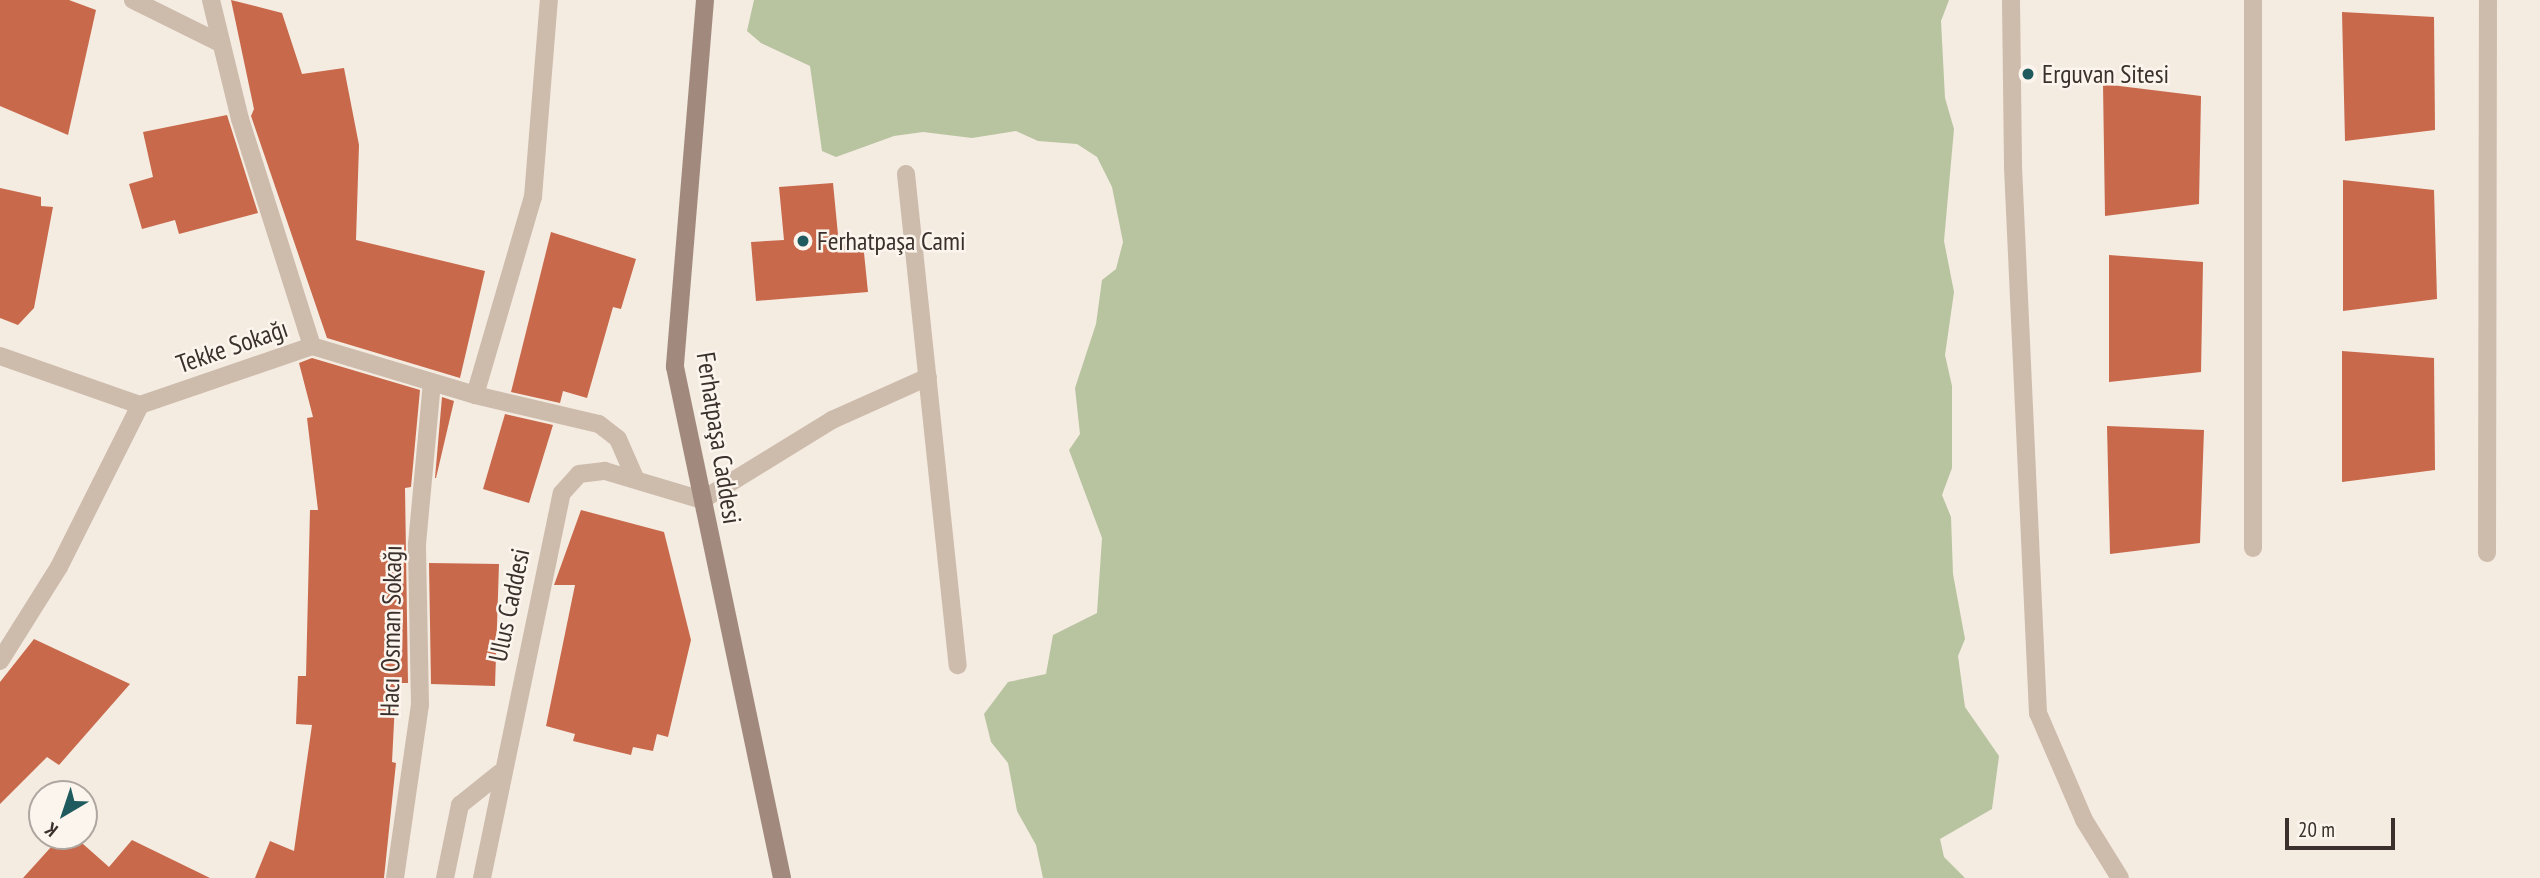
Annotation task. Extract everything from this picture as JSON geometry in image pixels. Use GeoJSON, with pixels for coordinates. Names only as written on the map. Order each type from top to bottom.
{"type":"FeatureCollection","features":[{"type":"Feature","properties":{"kind":"main road","name":"Ferhatpaşa Caddesi"},"geometry":{"type":"LineString","coordinates":[[705,0],[676,367],[782,878]]}},
{"type":"Feature","properties":{"kind":"street"},"geometry":{"type":"LineString","coordinates":[[133,0],[219,43]]}},
{"type":"Feature","properties":{"kind":"street"},"geometry":{"type":"LineString","coordinates":[[212,0],[219,43],[312,346]]}},
{"type":"Feature","properties":{"kind":"street"},"geometry":{"type":"LineString","coordinates":[[475,395],[533,198],[549,0]]}},
{"type":"Feature","properties":{"kind":"street"},"geometry":{"type":"LineString","coordinates":[[2011,0],[2013,167],[2038,713],[2084,820],[2120,878]]}},
{"type":"Feature","properties":{"kind":"street"},"geometry":{"type":"LineString","coordinates":[[2253,0],[2253,548]]}},
{"type":"Feature","properties":{"kind":"street"},"geometry":{"type":"LineString","coordinates":[[2487,553],[2488,0]]}},
{"type":"Feature","properties":{"kind":"street"},"geometry":{"type":"LineString","coordinates":[[906,174],[958,665]]}},
{"type":"Feature","properties":{"kind":"street","name":"Tekke Sokağı"},"geometry":{"type":"LineString","coordinates":[[140,405],[312,346],[475,395],[599,424],[618,439],[635,478]]}},
{"type":"Feature","properties":{"kind":"street"},"geometry":{"type":"LineString","coordinates":[[0,356],[140,405],[59,567],[0,661]]}},
{"type":"Feature","properties":{"kind":"street"},"geometry":{"type":"LineString","coordinates":[[702,500],[832,420],[928,377]]}},
{"type":"Feature","properties":{"kind":"street","name":"Hacı Osman Sokağı"},"geometry":{"type":"LineString","coordinates":[[395,878],[420,705],[417,544],[432,383]]}},
{"type":"Feature","properties":{"kind":"street","name":"Ulus Caddesi"},"geometry":{"type":"LineString","coordinates":[[482,878],[500,773],[562,493],[579,474],[606,471],[702,500]]}},
{"type":"Feature","properties":{"kind":"street"},"geometry":{"type":"LineString","coordinates":[[445,878],[460,805],[500,773]]}},
{"type":"Feature","properties":{"kind":"green space"},"geometry":{"type":"Polygon","coordinates":[[[754,0],[1949,0],[1941,21],[1945,98],[1954,129],[1944,241],[1954,292],[1945,355],[1952,386],[1952,468],[1942,495],[1951,517],[1953,574],[1965,639],[1958,656],[1965,707],[1999,756],[1992,809],[1940,839],[1944,857],[1965,878],[1043,878],[1036,845],[1017,811],[1008,763],[991,742],[984,714],[1008,682],[1046,674],[1053,635],[1097,613],[1102,538],[1069,450],[1080,434],[1075,388],[1096,324],[1102,280],[1116,269],[1123,242],[1112,187],[1097,157],[1077,144],[1038,141],[1016,131],[972,138],[923,132],[894,136],[836,157],[822,151],[810,66],[761,43],[747,31],[754,0]]]}},
{"type":"Feature","properties":{"kind":"building"},"geometry":{"type":"Polygon","coordinates":[[[0,0],[69,0],[96,10],[68,135],[0,106],[0,0]]]}},
{"type":"Feature","properties":{"kind":"building"},"geometry":{"type":"Polygon","coordinates":[[[231,0],[282,13],[302,74],[344,68],[359,145],[356,240],[485,271],[460,378],[327,338],[251,116],[254,109],[231,0]]]}},
{"type":"Feature","properties":{"kind":"building"},"geometry":{"type":"Polygon","coordinates":[[[2342,12],[2434,17],[2435,130],[2345,141],[2342,12]]]}},
{"type":"Feature","properties":{"kind":"building"},"geometry":{"type":"Polygon","coordinates":[[[2103,84],[2201,96],[2199,204],[2105,216],[2103,84]]]}},
{"type":"Feature","properties":{"kind":"building"},"geometry":{"type":"Polygon","coordinates":[[[227,115],[258,213],[179,234],[175,220],[142,229],[129,184],[153,177],[143,132],[227,115]]]}},
{"type":"Feature","properties":{"kind":"building"},"geometry":{"type":"Polygon","coordinates":[[[2343,180],[2434,190],[2437,299],[2343,311],[2343,180]]]}},
{"type":"Feature","properties":{"kind":"building","name":"Ferhatpaşa Cami"},"geometry":{"type":"Polygon","coordinates":[[[833,183],[839,245],[863,243],[868,292],[756,301],[751,242],[784,240],[779,187],[833,183]]]}},
{"type":"Feature","properties":{"kind":"building"},"geometry":{"type":"Polygon","coordinates":[[[0,188],[41,197],[41,206],[53,207],[34,308],[18,325],[0,318],[0,188]]]}},
{"type":"Feature","properties":{"kind":"building"},"geometry":{"type":"Polygon","coordinates":[[[551,232],[636,259],[621,309],[613,307],[587,398],[563,391],[560,403],[511,392],[551,232]]]}},
{"type":"Feature","properties":{"kind":"building"},"geometry":{"type":"Polygon","coordinates":[[[2109,255],[2203,262],[2201,372],[2109,382],[2109,255]]]}},
{"type":"Feature","properties":{"kind":"building"},"geometry":{"type":"Polygon","coordinates":[[[2342,351],[2434,358],[2435,470],[2342,482],[2342,351]]]}},
{"type":"Feature","properties":{"kind":"building"},"geometry":{"type":"Polygon","coordinates":[[[312,358],[420,390],[411,487],[405,488],[408,683],[396,683],[392,762],[396,763],[384,878],[255,878],[270,841],[294,851],[312,725],[296,724],[298,676],[306,676],[310,510],[318,510],[307,418],[313,417],[299,363],[312,358]]]}},
{"type":"Feature","properties":{"kind":"building"},"geometry":{"type":"Polygon","coordinates":[[[442,397],[454,401],[435,478],[442,397]]]}},
{"type":"Feature","properties":{"kind":"building"},"geometry":{"type":"Polygon","coordinates":[[[505,414],[553,425],[529,503],[483,489],[505,414]]]}},
{"type":"Feature","properties":{"kind":"building"},"geometry":{"type":"Polygon","coordinates":[[[2107,426],[2204,430],[2200,543],[2110,554],[2107,426]]]}},
{"type":"Feature","properties":{"kind":"building"},"geometry":{"type":"Polygon","coordinates":[[[581,510],[664,532],[691,640],[668,737],[657,734],[653,751],[633,747],[631,755],[573,741],[575,734],[546,726],[575,585],[554,585],[581,510]]]}},
{"type":"Feature","properties":{"kind":"building"},"geometry":{"type":"Polygon","coordinates":[[[429,563],[499,564],[495,686],[431,684],[429,563]]]}},
{"type":"Feature","properties":{"kind":"building"},"geometry":{"type":"Polygon","coordinates":[[[34,639],[130,684],[59,765],[47,757],[0,804],[0,682],[34,639]]]}},
{"type":"Feature","properties":{"kind":"building"},"geometry":{"type":"Polygon","coordinates":[[[132,840],[210,878],[23,878],[48,850],[90,850],[109,867],[132,840]]]}},
{"type":"Feature","properties":{"kind":"place","name":"Erguvan Sitesi"},"geometry":{"type":"Point","coordinates":[2028,74]}},
{"type":"Feature","properties":{"kind":"place","name":"Ferhatpaşa Cami"},"geometry":{"type":"Point","coordinates":[803,241]}}]}
